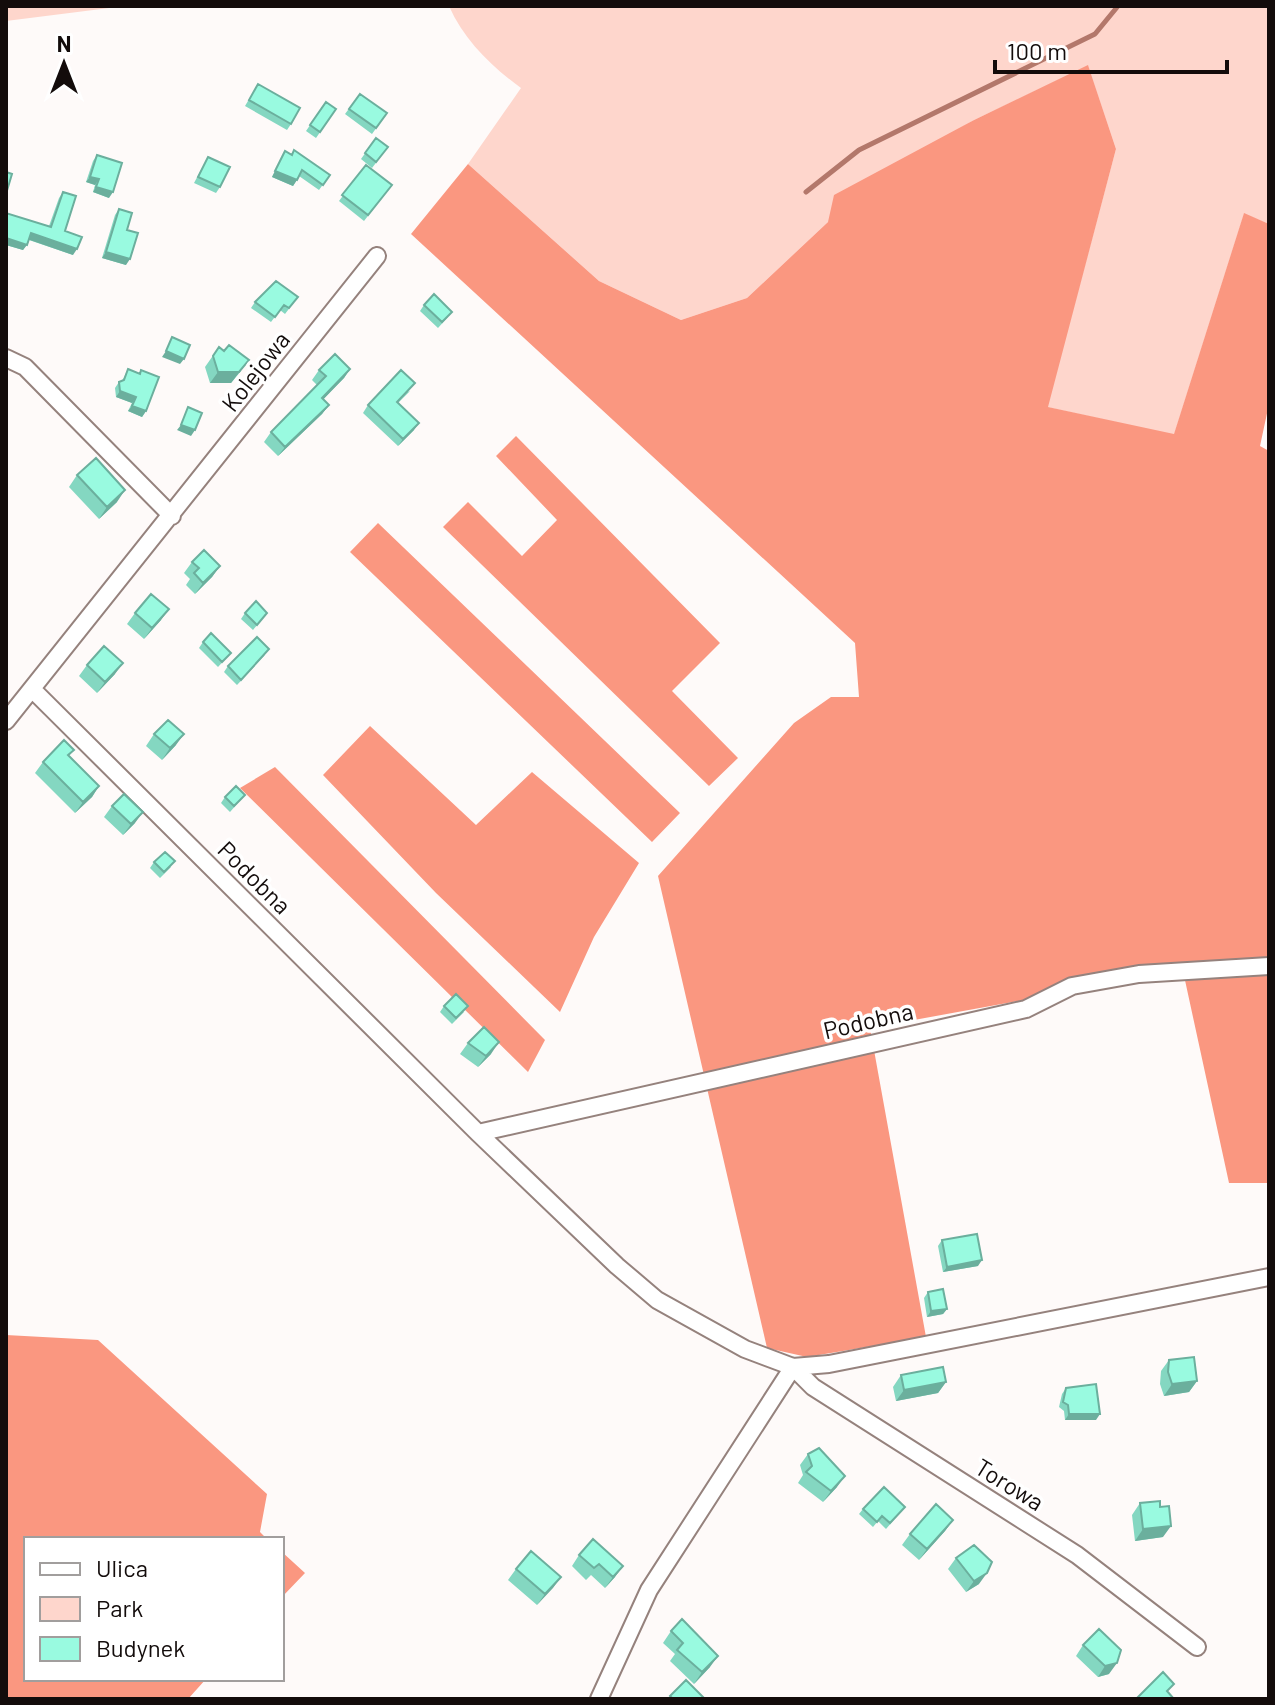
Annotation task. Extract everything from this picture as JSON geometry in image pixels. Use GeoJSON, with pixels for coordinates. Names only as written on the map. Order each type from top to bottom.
{"type":"FeatureCollection","features":[{"type":"Feature","properties":{"kind":"street","name":"Kolejowa"},"geometry":{"type":"LineString","coordinates":[[6,721],[377,256]]}},
{"type":"Feature","properties":{"kind":"street"},"geometry":{"type":"LineString","coordinates":[[6,358],[25,367],[172,516]]}},
{"type":"Feature","properties":{"kind":"street","name":"Podobna"},"geometry":{"type":"LineString","coordinates":[[32,689],[478,1133],[657,1300],[745,1349],[793,1367]]}},
{"type":"Feature","properties":{"kind":"street","name":"Podobna"},"geometry":{"type":"LineString","coordinates":[[478,1133],[1026,1009],[1072,986],[1139,974],[1269,966]]}},
{"type":"Feature","properties":{"kind":"street"},"geometry":{"type":"LineString","coordinates":[[599,1699],[649,1590],[793,1367],[829,1364],[1269,1277]]}},
{"type":"Feature","properties":{"kind":"street","name":"Torowa"},"geometry":{"type":"LineString","coordinates":[[793,1367],[813,1387],[1077,1555],[1197,1647]]}},
{"type":"Feature","properties":{"kind":"green space"},"geometry":{"type":"Polygon","coordinates":[[[6,6],[125,6],[6,21],[6,6]]]}},
{"type":"Feature","properties":{"kind":"green space"},"geometry":{"type":"Polygon","coordinates":[[[449,6],[1269,6],[1269,224],[1244,214],[1174,435],[1047,407],[1116,149],[1088,66],[974,120],[909,158],[828,222],[747,298],[681,320],[599,281],[468,164],[521,88],[479,52],[449,6]]]}},
{"type":"Feature","properties":{"kind":"shaded area"},"geometry":{"type":"Polygon","coordinates":[[[1088,65],[1116,149],[1048,407],[1174,434],[1244,213],[1269,224],[1269,404],[1260,446],[1269,451],[1269,1183],[1229,1183],[1183,971],[870,1028],[926,1337],[807,1357],[767,1348],[658,876],[794,723],[831,697],[859,697],[855,643],[411,234],[468,164],[599,281],[681,320],[747,298],[828,222],[834,195],[974,120],[1088,65]]]}},
{"type":"Feature","properties":{"kind":"shaded area"},"geometry":{"type":"Polygon","coordinates":[[[516,436],[720,643],[672,691],[738,758],[709,786],[443,527],[468,502],[522,556],[557,520],[496,456],[516,436]]]}},
{"type":"Feature","properties":{"kind":"shaded area"},"geometry":{"type":"Polygon","coordinates":[[[378,523],[680,813],[652,842],[350,552],[378,523]]]}},
{"type":"Feature","properties":{"kind":"shaded area"},"geometry":{"type":"Polygon","coordinates":[[[370,726],[476,825],[532,772],[639,863],[594,937],[560,1012],[436,893],[323,775],[370,726]]]}},
{"type":"Feature","properties":{"kind":"shaded area"},"geometry":{"type":"Polygon","coordinates":[[[275,767],[545,1040],[528,1072],[240,788],[275,767]]]}},
{"type":"Feature","properties":{"kind":"shaded area"},"geometry":{"type":"Polygon","coordinates":[[[6,1335],[98,1340],[267,1494],[260,1532],[265,1537],[24,1537],[24,1681],[204,1681],[188,1699],[6,1699],[6,1335]]]}},
{"type":"Feature","properties":{"kind":"shaded area"},"geometry":{"type":"Polygon","coordinates":[[[284,1554],[305,1573],[284,1595],[284,1554]]]}},
{"type":"Feature","properties":{"kind":"building"},"geometry":{"type":"Polygon","coordinates":[[[258,84],[300,108],[291,124],[249,100],[258,84]]]}},
{"type":"Feature","properties":{"kind":"building"},"geometry":{"type":"Polygon","coordinates":[[[360,94],[387,113],[376,128],[349,109],[360,94]]]}},
{"type":"Feature","properties":{"kind":"building"},"geometry":{"type":"Polygon","coordinates":[[[326,102],[336,109],[320,132],[310,125],[326,102]]]}},
{"type":"Feature","properties":{"kind":"building"},"geometry":{"type":"Polygon","coordinates":[[[376,138],[388,147],[376,162],[365,153],[376,138]]]}},
{"type":"Feature","properties":{"kind":"building"},"geometry":{"type":"Polygon","coordinates":[[[294,150],[330,175],[323,185],[302,170],[297,180],[275,171],[285,151],[292,155],[294,150]]]}},
{"type":"Feature","properties":{"kind":"building"},"geometry":{"type":"Polygon","coordinates":[[[97,155],[122,163],[113,192],[96,187],[99,179],[90,177],[97,155]]]}},
{"type":"Feature","properties":{"kind":"building"},"geometry":{"type":"Polygon","coordinates":[[[208,157],[230,167],[220,187],[198,177],[208,157]]]}},
{"type":"Feature","properties":{"kind":"building"},"geometry":{"type":"Polygon","coordinates":[[[366,165],[392,185],[368,215],[342,195],[366,165]]]}},
{"type":"Feature","properties":{"kind":"building"},"geometry":{"type":"Polygon","coordinates":[[[6,172],[12,174],[6,194],[6,172]]]}},
{"type":"Feature","properties":{"kind":"building"},"geometry":{"type":"Polygon","coordinates":[[[63,192],[76,196],[65,231],[82,237],[77,249],[31,233],[27,245],[6,238],[6,213],[51,227],[63,192]]]}},
{"type":"Feature","properties":{"kind":"building"},"geometry":{"type":"Polygon","coordinates":[[[119,209],[132,213],[127,230],[138,233],[130,259],[106,252],[119,209]]]}},
{"type":"Feature","properties":{"kind":"building"},"geometry":{"type":"Polygon","coordinates":[[[276,281],[298,297],[289,308],[284,305],[275,317],[255,302],[276,281]]]}},
{"type":"Feature","properties":{"kind":"building"},"geometry":{"type":"Polygon","coordinates":[[[434,294],[452,312],[442,322],[424,305],[434,294]]]}},
{"type":"Feature","properties":{"kind":"building"},"geometry":{"type":"Polygon","coordinates":[[[172,337],[190,345],[184,359],[166,351],[172,337]]]}},
{"type":"Feature","properties":{"kind":"building"},"geometry":{"type":"Polygon","coordinates":[[[229,345],[249,360],[239,372],[218,372],[213,356],[219,347],[224,351],[229,345]]]}},
{"type":"Feature","properties":{"kind":"building"},"geometry":{"type":"Polygon","coordinates":[[[335,354],[350,369],[322,398],[329,405],[285,447],[271,432],[326,376],[319,370],[335,354]]]}},
{"type":"Feature","properties":{"kind":"building"},"geometry":{"type":"Polygon","coordinates":[[[128,369],[159,377],[146,411],[132,406],[136,397],[120,391],[119,382],[124,380],[128,369]]]}},
{"type":"Feature","properties":{"kind":"building"},"geometry":{"type":"Polygon","coordinates":[[[401,370],[415,383],[397,402],[419,423],[403,439],[368,405],[401,370]]]}},
{"type":"Feature","properties":{"kind":"building"},"geometry":{"type":"Polygon","coordinates":[[[188,407],[202,413],[195,430],[181,425],[188,407]]]}},
{"type":"Feature","properties":{"kind":"building"},"geometry":{"type":"Polygon","coordinates":[[[96,458],[125,490],[107,507],[77,475],[96,458]]]}},
{"type":"Feature","properties":{"kind":"building"},"geometry":{"type":"Polygon","coordinates":[[[204,550],[220,566],[203,583],[194,573],[199,568],[192,562],[204,550]]]}},
{"type":"Feature","properties":{"kind":"building"},"geometry":{"type":"Polygon","coordinates":[[[151,594],[169,609],[152,628],[135,613],[151,594]]]}},
{"type":"Feature","properties":{"kind":"building"},"geometry":{"type":"Polygon","coordinates":[[[256,601],[267,613],[257,625],[245,613],[256,601]]]}},
{"type":"Feature","properties":{"kind":"building"},"geometry":{"type":"Polygon","coordinates":[[[211,633],[231,653],[222,662],[203,642],[211,633]]]}},
{"type":"Feature","properties":{"kind":"building"},"geometry":{"type":"Polygon","coordinates":[[[257,637],[269,649],[241,680],[228,666],[257,637]]]}},
{"type":"Feature","properties":{"kind":"building"},"geometry":{"type":"Polygon","coordinates":[[[104,646],[123,663],[105,682],[87,665],[104,646]]]}},
{"type":"Feature","properties":{"kind":"building"},"geometry":{"type":"Polygon","coordinates":[[[168,720],[184,734],[170,748],[154,734],[168,720]]]}},
{"type":"Feature","properties":{"kind":"building"},"geometry":{"type":"Polygon","coordinates":[[[64,740],[74,750],[68,755],[99,786],[83,802],[43,762],[64,740]]]}},
{"type":"Feature","properties":{"kind":"building"},"geometry":{"type":"Polygon","coordinates":[[[236,786],[245,795],[234,806],[225,797],[236,786]]]}},
{"type":"Feature","properties":{"kind":"building"},"geometry":{"type":"Polygon","coordinates":[[[124,794],[143,812],[131,824],[112,806],[124,794]]]}},
{"type":"Feature","properties":{"kind":"building"},"geometry":{"type":"Polygon","coordinates":[[[165,852],[175,861],[164,872],[154,862],[165,852]]]}},
{"type":"Feature","properties":{"kind":"building"},"geometry":{"type":"Polygon","coordinates":[[[456,994],[468,1006],[456,1018],[444,1006],[456,994]]]}},
{"type":"Feature","properties":{"kind":"building"},"geometry":{"type":"Polygon","coordinates":[[[484,1027],[499,1042],[486,1056],[468,1043],[484,1027]]]}},
{"type":"Feature","properties":{"kind":"building"},"geometry":{"type":"Polygon","coordinates":[[[977,1234],[982,1260],[947,1267],[942,1240],[977,1234]]]}},
{"type":"Feature","properties":{"kind":"building"},"geometry":{"type":"Polygon","coordinates":[[[943,1289],[947,1309],[931,1311],[928,1292],[943,1289]]]}},
{"type":"Feature","properties":{"kind":"building"},"geometry":{"type":"Polygon","coordinates":[[[1194,1357],[1197,1381],[1172,1384],[1168,1372],[1169,1360],[1194,1357]]]}},
{"type":"Feature","properties":{"kind":"building"},"geometry":{"type":"Polygon","coordinates":[[[943,1367],[946,1382],[904,1390],[901,1375],[943,1367]]]}},
{"type":"Feature","properties":{"kind":"building"},"geometry":{"type":"Polygon","coordinates":[[[1096,1384],[1100,1414],[1069,1414],[1068,1405],[1063,1402],[1066,1388],[1096,1384]]]}},
{"type":"Feature","properties":{"kind":"building"},"geometry":{"type":"Polygon","coordinates":[[[819,1448],[845,1476],[831,1491],[806,1472],[812,1466],[808,1454],[819,1448]]]}},
{"type":"Feature","properties":{"kind":"building"},"geometry":{"type":"Polygon","coordinates":[[[884,1487],[905,1507],[890,1523],[882,1516],[877,1522],[863,1509],[884,1487]]]}},
{"type":"Feature","properties":{"kind":"building"},"geometry":{"type":"Polygon","coordinates":[[[1160,1501],[1160,1507],[1169,1506],[1171,1526],[1143,1529],[1140,1503],[1160,1501]]]}},
{"type":"Feature","properties":{"kind":"building"},"geometry":{"type":"Polygon","coordinates":[[[936,1504],[953,1520],[927,1549],[910,1534],[936,1504]]]}},
{"type":"Feature","properties":{"kind":"building"},"geometry":{"type":"Polygon","coordinates":[[[593,1539],[623,1566],[613,1577],[599,1564],[594,1568],[579,1555],[593,1539]]]}},
{"type":"Feature","properties":{"kind":"building"},"geometry":{"type":"Polygon","coordinates":[[[974,1545],[992,1562],[987,1573],[974,1581],[956,1558],[974,1545]]]}},
{"type":"Feature","properties":{"kind":"building"},"geometry":{"type":"Polygon","coordinates":[[[531,1551],[561,1577],[545,1594],[516,1569],[531,1551]]]}},
{"type":"Feature","properties":{"kind":"building"},"geometry":{"type":"Polygon","coordinates":[[[682,1619],[718,1656],[702,1672],[677,1650],[683,1643],[671,1631],[682,1619]]]}},
{"type":"Feature","properties":{"kind":"building"},"geometry":{"type":"Polygon","coordinates":[[[1099,1629],[1121,1650],[1117,1663],[1105,1666],[1083,1645],[1099,1629]]]}},
{"type":"Feature","properties":{"kind":"building"},"geometry":{"type":"Polygon","coordinates":[[[1163,1672],[1174,1684],[1167,1691],[1174,1699],[1136,1699],[1163,1672]]]}},
{"type":"Feature","properties":{"kind":"building"},"geometry":{"type":"Polygon","coordinates":[[[686,1680],[705,1699],[673,1699],[670,1696],[686,1680]]]}},
{"type":"Feature","properties":{"kind":"waterway"},"geometry":{"type":"LineString","coordinates":[[806,192],[859,150],[1095,34],[1118,6]]}}]}
